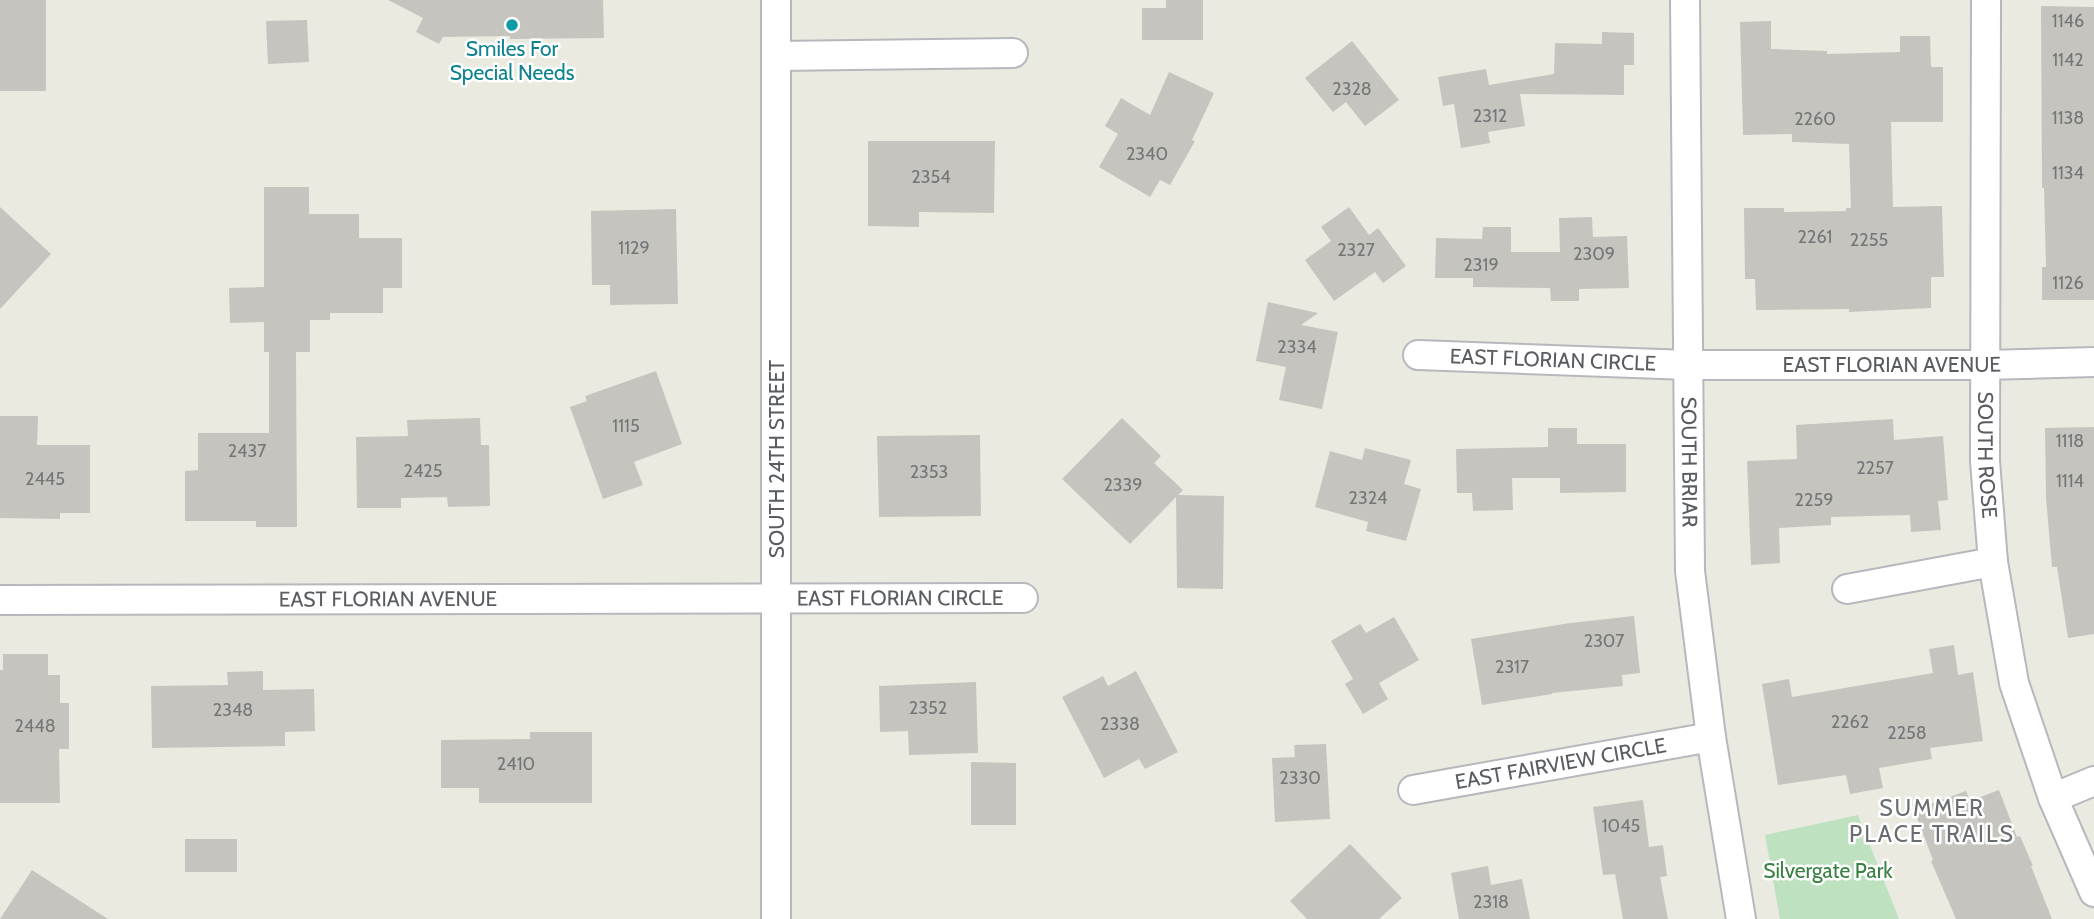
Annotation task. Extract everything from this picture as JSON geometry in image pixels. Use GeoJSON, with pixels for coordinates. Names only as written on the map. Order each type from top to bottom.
{"type":"FeatureCollection","features":[{"type":"Feature","properties":{"kind":"street","name":"SOUTH 24TH STREET"},"geometry":{"type":"LineString","coordinates":[[776,0],[776,919]]}},
{"type":"Feature","properties":{"kind":"street","name":"SOUTH BRIAR"},"geometry":{"type":"LineString","coordinates":[[1685,0],[1690,571],[1711,737],[1741,919]]}},
{"type":"Feature","properties":{"kind":"street","name":"SOUTH ROSE"},"geometry":{"type":"LineString","coordinates":[[1986,0],[1985,461],[1993,562],[2014,683],[2053,798],[2094,892]]}},
{"type":"Feature","properties":{"kind":"street"},"geometry":{"type":"LineString","coordinates":[[776,56],[1013,53]]}},
{"type":"Feature","properties":{"kind":"street","name":"EAST FLORIAN CIRCLE"},"geometry":{"type":"LineString","coordinates":[[1418,355],[1688,365]]}},
{"type":"Feature","properties":{"kind":"street","name":"EAST FLORIAN AVENUE"},"geometry":{"type":"LineString","coordinates":[[1688,365],[1984,365],[2094,362]]}},
{"type":"Feature","properties":{"kind":"street"},"geometry":{"type":"LineString","coordinates":[[1847,589],[1993,562]]}},
{"type":"Feature","properties":{"kind":"street","name":"EAST FLORIAN CIRCLE"},"geometry":{"type":"LineString","coordinates":[[777,599],[1023,598]]}},
{"type":"Feature","properties":{"kind":"street","name":"EAST FLORIAN AVENUE"},"geometry":{"type":"LineString","coordinates":[[0,600],[777,599]]}},
{"type":"Feature","properties":{"kind":"street","name":"EAST FAIRVIEW CIRCLE"},"geometry":{"type":"LineString","coordinates":[[1413,790],[1711,737]]}},
{"type":"Feature","properties":{"kind":"street"},"geometry":{"type":"LineString","coordinates":[[2053,798],[2094,781]]}},
{"type":"Feature","properties":{"kind":"green space","name":"Silvergate Park"},"geometry":{"type":"Polygon","coordinates":[[[1858,815],[1899,919],[1780,919],[1765,835],[1858,815]]]}},
{"type":"Feature","properties":{"kind":"building"},"geometry":{"type":"Polygon","coordinates":[[[0,0],[46,0],[46,91],[0,91],[0,0]]]}},
{"type":"Feature","properties":{"kind":"building","name":"Smiles For Special Needs"},"geometry":{"type":"Polygon","coordinates":[[[388,0],[603,0],[604,38],[443,37],[439,44],[416,32],[423,18],[388,0]]]}},
{"type":"Feature","properties":{"kind":"building"},"geometry":{"type":"Polygon","coordinates":[[[1166,0],[1203,0],[1203,40],[1142,40],[1142,8],[1166,8],[1166,0]]]}},
{"type":"Feature","properties":{"kind":"building"},"geometry":{"type":"Polygon","coordinates":[[[2041,6],[2094,7],[2094,300],[2042,300],[2042,267],[2046,267],[2042,188],[2041,6]]]}},
{"type":"Feature","properties":{"kind":"building"},"geometry":{"type":"Polygon","coordinates":[[[307,20],[309,62],[268,64],[266,21],[307,20]]]}},
{"type":"Feature","properties":{"kind":"building"},"geometry":{"type":"Polygon","coordinates":[[[1771,21],[1771,49],[1827,51],[1827,54],[1900,52],[1900,36],[1930,36],[1931,67],[1943,67],[1943,122],[1891,122],[1893,207],[1942,206],[1944,277],[1931,277],[1931,308],[1849,312],[1849,309],[1756,310],[1755,279],[1745,279],[1744,208],[1784,208],[1784,212],[1846,211],[1846,208],[1851,208],[1849,144],[1792,142],[1792,134],[1743,135],[1740,22],[1771,21]]]}},
{"type":"Feature","properties":{"kind":"building"},"geometry":{"type":"Polygon","coordinates":[[[1602,32],[1634,33],[1634,65],[1624,65],[1624,95],[1520,94],[1525,126],[1488,132],[1490,143],[1461,148],[1454,104],[1443,106],[1438,77],[1486,69],[1489,85],[1554,74],[1555,43],[1602,44],[1602,32]]]}},
{"type":"Feature","properties":{"kind":"building"},"geometry":{"type":"Polygon","coordinates":[[[1352,41],[1399,100],[1365,126],[1346,102],[1333,112],[1305,78],[1352,41]]]}},
{"type":"Feature","properties":{"kind":"building"},"geometry":{"type":"Polygon","coordinates":[[[1169,72],[1214,93],[1192,140],[1195,141],[1170,185],[1160,180],[1150,197],[1099,167],[1118,134],[1105,126],[1121,98],[1150,115],[1169,72]]]}},
{"type":"Feature","properties":{"kind":"building"},"geometry":{"type":"Polygon","coordinates":[[[868,141],[995,141],[994,213],[919,212],[919,227],[868,226],[868,141]]]}},
{"type":"Feature","properties":{"kind":"building"},"geometry":{"type":"Polygon","coordinates":[[[264,187],[309,187],[309,214],[359,214],[359,238],[402,238],[402,288],[383,288],[383,313],[330,313],[330,320],[310,320],[310,352],[296,352],[297,527],[256,527],[256,521],[185,521],[185,471],[198,470],[198,433],[269,433],[269,352],[264,352],[264,322],[230,323],[229,288],[264,287],[264,187]]]}},
{"type":"Feature","properties":{"kind":"building"},"geometry":{"type":"Polygon","coordinates":[[[0,207],[51,254],[0,309],[0,207]]]}},
{"type":"Feature","properties":{"kind":"building"},"geometry":{"type":"Polygon","coordinates":[[[1349,207],[1369,235],[1378,228],[1406,266],[1383,283],[1375,272],[1334,301],[1305,260],[1331,241],[1321,227],[1349,207]]]}},
{"type":"Feature","properties":{"kind":"building"},"geometry":{"type":"Polygon","coordinates":[[[676,209],[678,304],[610,305],[610,285],[592,285],[591,211],[676,209]]]}},
{"type":"Feature","properties":{"kind":"building"},"geometry":{"type":"Polygon","coordinates":[[[1592,217],[1593,237],[1627,236],[1629,288],[1579,289],[1579,301],[1551,301],[1550,288],[1473,287],[1473,278],[1435,278],[1436,238],[1482,239],[1483,227],[1511,227],[1511,252],[1560,252],[1559,218],[1592,217]]]}},
{"type":"Feature","properties":{"kind":"building"},"geometry":{"type":"Polygon","coordinates":[[[1268,302],[1318,313],[1301,325],[1338,332],[1322,409],[1279,400],[1286,367],[1256,361],[1268,302]]]}},
{"type":"Feature","properties":{"kind":"building"},"geometry":{"type":"Polygon","coordinates":[[[656,371],[682,444],[634,462],[643,485],[603,499],[570,407],[587,401],[585,396],[656,371]]]}},
{"type":"Feature","properties":{"kind":"building"},"geometry":{"type":"Polygon","coordinates":[[[0,416],[38,416],[37,445],[90,445],[90,513],[60,513],[60,519],[0,518],[0,416]]]}},
{"type":"Feature","properties":{"kind":"building"},"geometry":{"type":"Polygon","coordinates":[[[480,418],[481,445],[489,445],[490,506],[448,507],[447,497],[401,498],[401,508],[357,508],[356,437],[408,436],[407,420],[480,418]]]}},
{"type":"Feature","properties":{"kind":"building"},"geometry":{"type":"Polygon","coordinates":[[[1122,418],[1161,456],[1154,463],[1183,490],[1178,495],[1224,496],[1223,589],[1177,588],[1176,497],[1130,544],[1062,479],[1122,418]]]}},
{"type":"Feature","properties":{"kind":"building"},"geometry":{"type":"Polygon","coordinates":[[[1893,419],[1894,440],[1943,436],[1948,500],[1938,501],[1941,530],[1911,532],[1910,515],[1831,517],[1831,525],[1779,528],[1780,563],[1751,565],[1747,461],[1797,459],[1796,425],[1893,419]]]}},
{"type":"Feature","properties":{"kind":"building"},"geometry":{"type":"Polygon","coordinates":[[[2094,427],[2094,634],[2068,638],[2057,567],[2052,567],[2046,498],[2045,428],[2094,427]]]}},
{"type":"Feature","properties":{"kind":"building"},"geometry":{"type":"Polygon","coordinates":[[[1548,428],[1577,428],[1577,444],[1626,444],[1626,492],[1560,493],[1560,478],[1512,478],[1513,510],[1473,511],[1472,493],[1457,493],[1456,449],[1548,447],[1548,428]]]}},
{"type":"Feature","properties":{"kind":"building"},"geometry":{"type":"Polygon","coordinates":[[[980,435],[981,516],[879,517],[877,436],[980,435]]]}},
{"type":"Feature","properties":{"kind":"building"},"geometry":{"type":"Polygon","coordinates":[[[1365,448],[1411,460],[1404,484],[1421,489],[1406,541],[1366,531],[1368,522],[1315,507],[1330,451],[1362,460],[1365,448]]]}},
{"type":"Feature","properties":{"kind":"building"},"geometry":{"type":"Polygon","coordinates":[[[1634,616],[1640,673],[1622,675],[1623,686],[1552,693],[1482,705],[1471,639],[1634,616]]]}},
{"type":"Feature","properties":{"kind":"building"},"geometry":{"type":"Polygon","coordinates":[[[1394,617],[1419,660],[1379,683],[1388,699],[1363,714],[1345,684],[1353,679],[1331,641],[1360,624],[1366,633],[1394,617]]]}},
{"type":"Feature","properties":{"kind":"building"},"geometry":{"type":"Polygon","coordinates":[[[1954,645],[1958,675],[1973,672],[1983,741],[1930,748],[1932,759],[1879,768],[1883,788],[1850,794],[1846,775],[1778,785],[1762,684],[1789,679],[1792,697],[1933,673],[1929,649],[1954,645]]]}},
{"type":"Feature","properties":{"kind":"building"},"geometry":{"type":"Polygon","coordinates":[[[3,654],[48,654],[48,675],[60,675],[60,703],[69,703],[69,749],[59,749],[60,803],[0,803],[0,670],[3,670],[3,654]]]}},
{"type":"Feature","properties":{"kind":"building"},"geometry":{"type":"Polygon","coordinates":[[[263,671],[263,690],[314,689],[315,731],[285,732],[285,746],[152,748],[151,686],[228,685],[227,672],[263,671]]]}},
{"type":"Feature","properties":{"kind":"building"},"geometry":{"type":"Polygon","coordinates":[[[1136,671],[1178,752],[1145,769],[1139,759],[1104,778],[1062,697],[1103,676],[1108,686],[1136,671]]]}},
{"type":"Feature","properties":{"kind":"building"},"geometry":{"type":"Polygon","coordinates":[[[976,682],[978,753],[909,755],[908,731],[880,732],[879,686],[976,682]]]}},
{"type":"Feature","properties":{"kind":"building"},"geometry":{"type":"Polygon","coordinates":[[[530,732],[592,732],[592,803],[479,803],[479,788],[441,788],[441,740],[530,739],[530,732]]]}},
{"type":"Feature","properties":{"kind":"building"},"geometry":{"type":"Polygon","coordinates":[[[1326,744],[1330,819],[1275,822],[1272,758],[1295,757],[1294,745],[1326,744]]]}},
{"type":"Feature","properties":{"kind":"building"},"geometry":{"type":"Polygon","coordinates":[[[971,762],[1016,763],[1016,825],[971,825],[971,762]]]}},
{"type":"Feature","properties":{"kind":"building"},"geometry":{"type":"Polygon","coordinates":[[[1999,790],[2017,837],[2020,836],[2033,866],[2052,919],[1956,919],[1931,861],[1933,860],[1914,810],[1966,791],[1970,801],[1999,790]]]}},
{"type":"Feature","properties":{"kind":"building"},"geometry":{"type":"Polygon","coordinates":[[[1643,800],[1649,847],[1663,845],[1667,876],[1660,877],[1668,919],[1623,919],[1615,874],[1603,875],[1593,807],[1643,800]]]}},
{"type":"Feature","properties":{"kind":"building"},"geometry":{"type":"Polygon","coordinates":[[[185,839],[237,839],[237,872],[185,872],[185,839]]]}},
{"type":"Feature","properties":{"kind":"building"},"geometry":{"type":"Polygon","coordinates":[[[1350,844],[1402,898],[1379,919],[1307,919],[1290,901],[1350,844]]]}},
{"type":"Feature","properties":{"kind":"building"},"geometry":{"type":"Polygon","coordinates":[[[1488,866],[1491,885],[1522,879],[1530,919],[1459,919],[1451,873],[1488,866]]]}},
{"type":"Feature","properties":{"kind":"building"},"geometry":{"type":"Polygon","coordinates":[[[32,870],[108,919],[0,919],[32,870]]]}},
{"type":"Feature","properties":{"kind":"place","name":"Smiles For Special Needs"},"geometry":{"type":"Point","coordinates":[512,25]}},
{"type":"Feature","properties":{"kind":"district","name":"SUMMER PLACE TRAILS"},"geometry":{"type":"Point","coordinates":[1932,821]}}]}
